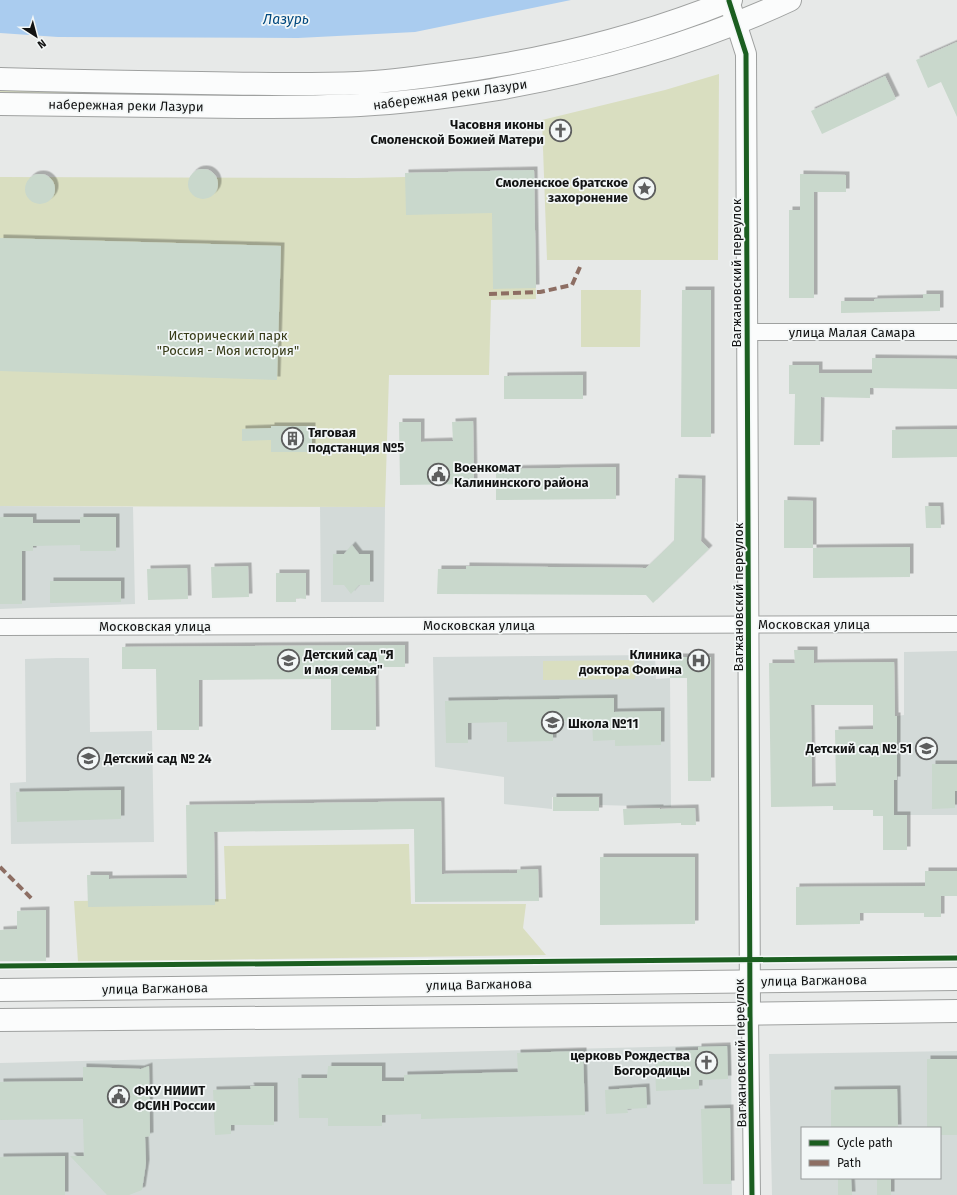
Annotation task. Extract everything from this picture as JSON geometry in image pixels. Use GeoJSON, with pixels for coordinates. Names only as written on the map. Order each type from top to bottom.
{"type":"FeatureCollection","features":[{"type":"Feature","properties":{"kind":"main road","name":"набережная реки Лазури"},"geometry":{"type":"LineString","coordinates":[[0,104],[268,107],[360,105],[418,100],[504,88],[588,70],[677,44],[736,23],[790,0]]}},
{"type":"Feature","properties":{"kind":"main road","name":"набережная реки Лазури"},"geometry":{"type":"LineString","coordinates":[[0,80],[274,84],[358,83],[407,79],[492,67],[576,49],[648,29],[730,1]]}},
{"type":"Feature","properties":{"kind":"main road","name":"улица Вагжанова"},"geometry":{"type":"LineString","coordinates":[[0,990],[957,978]]}},
{"type":"Feature","properties":{"kind":"main road"},"geometry":{"type":"LineString","coordinates":[[0,1020],[957,1011]]}},
{"type":"Feature","properties":{"kind":"street","name":"Вагжановский переулок"},"geometry":{"type":"LineString","coordinates":[[730,1],[746,54],[752,1195]]}},
{"type":"Feature","properties":{"kind":"street","name":"улица Малая Самара"},"geometry":{"type":"LineString","coordinates":[[748,332],[957,332]]}},
{"type":"Feature","properties":{"kind":"street","name":"Московская улица"},"geometry":{"type":"LineString","coordinates":[[0,627],[957,624]]}},
{"type":"Feature","properties":{"kind":"shaded area"},"geometry":{"type":"Polygon","coordinates":[[[0,506],[133,507],[135,604],[0,609],[0,506]]]}},
{"type":"Feature","properties":{"kind":"shaded area"},"geometry":{"type":"Polygon","coordinates":[[[320,507],[385,507],[384,602],[321,602],[320,507]]]}},
{"type":"Feature","properties":{"kind":"shaded area","name":"Детский сад № 51"},"geometry":{"type":"Polygon","coordinates":[[[957,651],[957,815],[894,815],[894,780],[897,779],[897,716],[904,715],[904,652],[957,651]]]}},
{"type":"Feature","properties":{"kind":"shaded area","name":"Школа №11"},"geometry":{"type":"Polygon","coordinates":[[[655,655],[656,679],[670,678],[671,807],[600,805],[600,796],[552,797],[552,809],[504,804],[504,777],[435,767],[433,657],[655,655]]]}},
{"type":"Feature","properties":{"kind":"shaded area","name":"Детский сад № 24"},"geometry":{"type":"Polygon","coordinates":[[[89,658],[90,732],[152,731],[154,842],[11,844],[10,783],[26,782],[25,659],[89,658]]]}},
{"type":"Feature","properties":{"kind":"shaded area"},"geometry":{"type":"Polygon","coordinates":[[[731,1045],[732,1195],[0,1195],[0,1063],[731,1045]]]}},
{"type":"Feature","properties":{"kind":"shaded area"},"geometry":{"type":"Polygon","coordinates":[[[957,1051],[957,1195],[772,1195],[769,1054],[957,1051]]]}},
{"type":"Feature","properties":{"kind":"green space"},"geometry":{"type":"Polygon","coordinates":[[[719,74],[718,260],[547,260],[542,120],[665,90],[719,74]]]}},
{"type":"Feature","properties":{"kind":"green space"},"geometry":{"type":"Polygon","coordinates":[[[0,87],[357,93],[357,96],[355,98],[0,94],[0,87]]]}},
{"type":"Feature","properties":{"kind":"green space","name":"Исторический парк \"Россия - Моя история\""},"geometry":{"type":"Polygon","coordinates":[[[0,177],[405,177],[534,222],[536,299],[491,300],[489,375],[389,375],[385,507],[0,506],[0,177]]]}},
{"type":"Feature","properties":{"kind":"green space"},"geometry":{"type":"Polygon","coordinates":[[[581,290],[641,290],[640,347],[581,347],[581,290]]]}},
{"type":"Feature","properties":{"kind":"green space"},"geometry":{"type":"Polygon","coordinates":[[[634,660],[635,679],[543,680],[543,661],[634,660]]]}},
{"type":"Feature","properties":{"kind":"green space"},"geometry":{"type":"Polygon","coordinates":[[[409,844],[411,904],[526,904],[523,928],[546,955],[78,962],[74,901],[226,899],[224,846],[409,844]]]}},
{"type":"Feature","properties":{"kind":"water","name":"Лазурь"},"geometry":{"type":"Polygon","coordinates":[[[0,0],[571,0],[415,32],[298,38],[58,37],[0,33],[0,0]]]}},
{"type":"Feature","properties":{"kind":"building"},"geometry":{"type":"Polygon","coordinates":[[[957,42],[957,117],[941,82],[928,88],[916,60],[957,42]]]}},
{"type":"Feature","properties":{"kind":"building"},"geometry":{"type":"Polygon","coordinates":[[[885,76],[896,99],[822,134],[811,111],[885,76]]]}},
{"type":"Feature","properties":{"kind":"building"},"geometry":{"type":"Polygon","coordinates":[[[203,169],[213,174],[218,184],[213,194],[203,199],[193,194],[188,184],[193,174],[203,169]]]}},
{"type":"Feature","properties":{"kind":"building"},"geometry":{"type":"Polygon","coordinates":[[[534,170],[536,288],[493,289],[492,213],[406,215],[405,173],[534,170]]]}},
{"type":"Feature","properties":{"kind":"building"},"geometry":{"type":"Polygon","coordinates":[[[40,174],[50,179],[55,189],[50,199],[40,204],[30,199],[25,189],[30,179],[40,174]]]}},
{"type":"Feature","properties":{"kind":"building"},"geometry":{"type":"Polygon","coordinates":[[[800,174],[846,175],[846,192],[814,192],[814,298],[789,298],[789,210],[800,210],[800,174]]]}},
{"type":"Feature","properties":{"kind":"building"},"geometry":{"type":"Polygon","coordinates":[[[0,238],[281,246],[277,380],[0,371],[0,238]]]}},
{"type":"Feature","properties":{"kind":"building"},"geometry":{"type":"Polygon","coordinates":[[[682,290],[711,290],[711,437],[681,437],[682,290]]]}},
{"type":"Feature","properties":{"kind":"building"},"geometry":{"type":"Polygon","coordinates":[[[923,294],[940,294],[940,311],[841,313],[841,301],[874,301],[874,299],[923,298],[923,294]]]}},
{"type":"Feature","properties":{"kind":"building"},"geometry":{"type":"Polygon","coordinates":[[[872,358],[957,359],[957,389],[870,388],[870,398],[821,397],[820,445],[794,445],[795,394],[789,394],[789,365],[819,365],[819,373],[872,373],[872,358]]]}},
{"type":"Feature","properties":{"kind":"building"},"geometry":{"type":"Polygon","coordinates":[[[583,375],[583,399],[504,399],[504,376],[583,375]]]}},
{"type":"Feature","properties":{"kind":"building"},"geometry":{"type":"Polygon","coordinates":[[[473,421],[474,484],[400,485],[399,422],[421,422],[421,442],[453,441],[452,422],[473,421]]]}},
{"type":"Feature","properties":{"kind":"building","name":"Тяговая подстанция №5"},"geometry":{"type":"Polygon","coordinates":[[[271,426],[312,426],[312,452],[271,452],[271,440],[242,441],[242,429],[271,428],[271,426]]]}},
{"type":"Feature","properties":{"kind":"building"},"geometry":{"type":"Polygon","coordinates":[[[957,429],[957,457],[892,458],[892,430],[957,429]]]}},
{"type":"Feature","properties":{"kind":"building"},"geometry":{"type":"Polygon","coordinates":[[[616,467],[616,499],[496,500],[496,469],[616,467]]]}},
{"type":"Feature","properties":{"kind":"building"},"geometry":{"type":"Polygon","coordinates":[[[675,478],[702,479],[701,541],[709,549],[653,603],[646,595],[437,594],[438,569],[466,569],[466,566],[646,568],[674,541],[675,478]]]}},
{"type":"Feature","properties":{"kind":"building"},"geometry":{"type":"Polygon","coordinates":[[[784,500],[813,501],[813,548],[784,548],[784,500]]]}},
{"type":"Feature","properties":{"kind":"building"},"geometry":{"type":"Polygon","coordinates":[[[925,506],[940,506],[941,528],[926,528],[925,506]]]}},
{"type":"Feature","properties":{"kind":"building"},"geometry":{"type":"Polygon","coordinates":[[[0,517],[33,517],[33,523],[80,523],[80,517],[116,517],[116,551],[80,551],[80,545],[33,546],[33,551],[22,551],[22,604],[0,604],[0,517]]]}},
{"type":"Feature","properties":{"kind":"building"},"geometry":{"type":"Polygon","coordinates":[[[352,545],[359,554],[370,554],[370,585],[359,585],[351,594],[344,585],[333,585],[333,554],[344,554],[352,545]]]}},
{"type":"Feature","properties":{"kind":"building"},"geometry":{"type":"Polygon","coordinates":[[[910,547],[910,577],[813,578],[813,548],[910,547]]]}},
{"type":"Feature","properties":{"kind":"building"},"geometry":{"type":"Polygon","coordinates":[[[248,566],[249,597],[212,598],[211,567],[248,566]]]}},
{"type":"Feature","properties":{"kind":"building"},"geometry":{"type":"Polygon","coordinates":[[[187,568],[188,599],[148,600],[147,569],[187,568]]]}},
{"type":"Feature","properties":{"kind":"building"},"geometry":{"type":"Polygon","coordinates":[[[276,573],[306,573],[306,599],[296,598],[296,602],[276,602],[276,573]]]}},
{"type":"Feature","properties":{"kind":"building"},"geometry":{"type":"Polygon","coordinates":[[[50,581],[121,581],[121,602],[50,603],[50,581]]]}},
{"type":"Feature","properties":{"kind":"building"},"geometry":{"type":"Polygon","coordinates":[[[405,645],[405,667],[375,667],[376,730],[331,730],[331,679],[199,680],[199,730],[157,730],[156,669],[122,669],[122,647],[405,645]]]}},
{"type":"Feature","properties":{"kind":"building"},"geometry":{"type":"Polygon","coordinates":[[[794,650],[814,650],[814,663],[894,662],[895,716],[897,716],[897,780],[894,780],[894,815],[907,815],[907,850],[883,850],[883,816],[873,816],[873,810],[833,810],[833,806],[771,807],[769,663],[795,663],[794,650]],[[811,705],[812,787],[836,786],[835,730],[873,729],[873,705],[811,705]]]}},
{"type":"Feature","properties":{"kind":"building"},"geometry":{"type":"Polygon","coordinates":[[[670,657],[711,657],[711,781],[688,781],[687,678],[670,678],[670,657]]]}},
{"type":"Feature","properties":{"kind":"building"},"geometry":{"type":"Polygon","coordinates":[[[614,698],[614,712],[661,711],[661,745],[615,746],[615,740],[593,741],[592,720],[553,721],[553,741],[507,742],[507,722],[468,723],[468,743],[446,743],[445,701],[614,698]]]}},
{"type":"Feature","properties":{"kind":"building"},"geometry":{"type":"Polygon","coordinates":[[[932,764],[957,764],[957,791],[955,791],[955,808],[932,809],[932,764]]]}},
{"type":"Feature","properties":{"kind":"building"},"geometry":{"type":"Polygon","coordinates":[[[121,790],[121,819],[17,822],[16,792],[121,790]]]}},
{"type":"Feature","properties":{"kind":"building"},"geometry":{"type":"Polygon","coordinates":[[[553,797],[599,797],[599,811],[553,811],[553,797]]]}},
{"type":"Feature","properties":{"kind":"building"},"geometry":{"type":"Polygon","coordinates":[[[441,801],[442,874],[517,873],[517,870],[538,869],[539,901],[415,902],[414,829],[214,832],[215,905],[88,907],[87,875],[109,875],[109,879],[187,878],[186,805],[441,801]]]}},
{"type":"Feature","properties":{"kind":"building"},"geometry":{"type":"Polygon","coordinates":[[[695,808],[696,825],[681,825],[681,823],[624,825],[623,809],[695,808]]]}},
{"type":"Feature","properties":{"kind":"building"},"geometry":{"type":"Polygon","coordinates":[[[600,857],[695,857],[695,924],[600,925],[600,857]]]}},
{"type":"Feature","properties":{"kind":"building"},"geometry":{"type":"Polygon","coordinates":[[[925,871],[957,871],[957,896],[941,896],[941,917],[924,917],[924,913],[860,913],[860,924],[796,925],[796,887],[925,886],[925,871]]]}},
{"type":"Feature","properties":{"kind":"building"},"geometry":{"type":"Polygon","coordinates":[[[46,910],[46,961],[0,961],[0,930],[17,929],[17,911],[46,910]]]}},
{"type":"Feature","properties":{"kind":"building"},"geometry":{"type":"Polygon","coordinates":[[[727,1046],[728,1079],[699,1080],[699,1089],[656,1091],[655,1066],[662,1057],[672,1055],[672,1051],[698,1050],[698,1047],[727,1046]]]}},
{"type":"Feature","properties":{"kind":"building"},"geometry":{"type":"Polygon","coordinates":[[[583,1051],[585,1115],[421,1119],[421,1114],[382,1115],[382,1126],[328,1126],[328,1118],[299,1118],[298,1078],[327,1078],[328,1066],[382,1066],[382,1081],[404,1081],[404,1075],[518,1072],[517,1053],[583,1051]]]}},
{"type":"Feature","properties":{"kind":"building"},"geometry":{"type":"Polygon","coordinates":[[[927,1059],[957,1059],[957,1135],[941,1135],[941,1127],[927,1127],[927,1059]]]}},
{"type":"Feature","properties":{"kind":"building"},"geometry":{"type":"Polygon","coordinates":[[[149,1066],[150,1136],[145,1137],[146,1163],[142,1190],[129,1195],[107,1195],[70,1156],[84,1156],[83,1119],[0,1120],[0,1082],[83,1081],[83,1067],[141,1069],[149,1066]]]}},
{"type":"Feature","properties":{"kind":"building"},"geometry":{"type":"Polygon","coordinates":[[[250,1086],[274,1086],[274,1125],[231,1125],[231,1134],[215,1135],[213,1090],[251,1089],[250,1086]]]}},
{"type":"Feature","properties":{"kind":"building"},"geometry":{"type":"Polygon","coordinates":[[[646,1087],[647,1108],[627,1109],[628,1113],[606,1114],[605,1090],[646,1087]]]}},
{"type":"Feature","properties":{"kind":"building"},"geometry":{"type":"Polygon","coordinates":[[[897,1089],[898,1127],[831,1127],[831,1090],[897,1089]]]}},
{"type":"Feature","properties":{"kind":"building"},"geometry":{"type":"Polygon","coordinates":[[[730,1108],[731,1184],[703,1184],[701,1109],[730,1108]]]}},
{"type":"Feature","properties":{"kind":"building"},"geometry":{"type":"Polygon","coordinates":[[[65,1156],[65,1195],[0,1195],[0,1157],[65,1156]]]}},
{"type":"Feature","properties":{"kind":"building"},"geometry":{"type":"Polygon","coordinates":[[[838,1179],[851,1179],[852,1195],[838,1195],[838,1179]]]}},
{"type":"Feature","properties":{"kind":"building"},"geometry":{"type":"Polygon","coordinates":[[[877,1179],[891,1179],[891,1195],[877,1195],[877,1179]]]}},
{"type":"Feature","properties":{"kind":"marked path"},"geometry":{"type":"LineString","coordinates":[[489,294],[540,292],[572,285],[580,267]]}},
{"type":"Feature","properties":{"kind":"marked path"},"geometry":{"type":"LineString","coordinates":[[0,867],[33,900]]}},
{"type":"Feature","properties":{"kind":"cycle path"},"geometry":{"type":"LineString","coordinates":[[729,1],[746,54],[752,1195]]}},
{"type":"Feature","properties":{"kind":"cycle path"},"geometry":{"type":"LineString","coordinates":[[0,966],[957,958]]}},
{"type":"Feature","properties":{"kind":"place","name":"Часовня иконы Смоленской Божией Матери"},"geometry":{"type":"Point","coordinates":[560,131]}},
{"type":"Feature","properties":{"kind":"place","name":"Смоленское братское захоронение"},"geometry":{"type":"Point","coordinates":[644,189]}},
{"type":"Feature","properties":{"kind":"place","name":"Тяговая подстанция №5"},"geometry":{"type":"Point","coordinates":[292,439]}},
{"type":"Feature","properties":{"kind":"place","name":"Военкомат Калининского района"},"geometry":{"type":"Point","coordinates":[439,474]}},
{"type":"Feature","properties":{"kind":"place","name":"Детский сад \"Я и моя семья\""},"geometry":{"type":"Point","coordinates":[289,661]}},
{"type":"Feature","properties":{"kind":"place","name":"Клиника доктора Фомина"},"geometry":{"type":"Point","coordinates":[698,661]}},
{"type":"Feature","properties":{"kind":"place","name":"Школа №11"},"geometry":{"type":"Point","coordinates":[552,723]}},
{"type":"Feature","properties":{"kind":"place","name":"Детский сад № 51"},"geometry":{"type":"Point","coordinates":[927,748]}},
{"type":"Feature","properties":{"kind":"place","name":"Детский сад № 24"},"geometry":{"type":"Point","coordinates":[89,758]}},
{"type":"Feature","properties":{"kind":"place","name":"церковь Рождества Богородицы"},"geometry":{"type":"Point","coordinates":[706,1062]}},
{"type":"Feature","properties":{"kind":"place","name":"ФКУ НИИИТ ФСИН России"},"geometry":{"type":"Point","coordinates":[119,1097]}}]}
